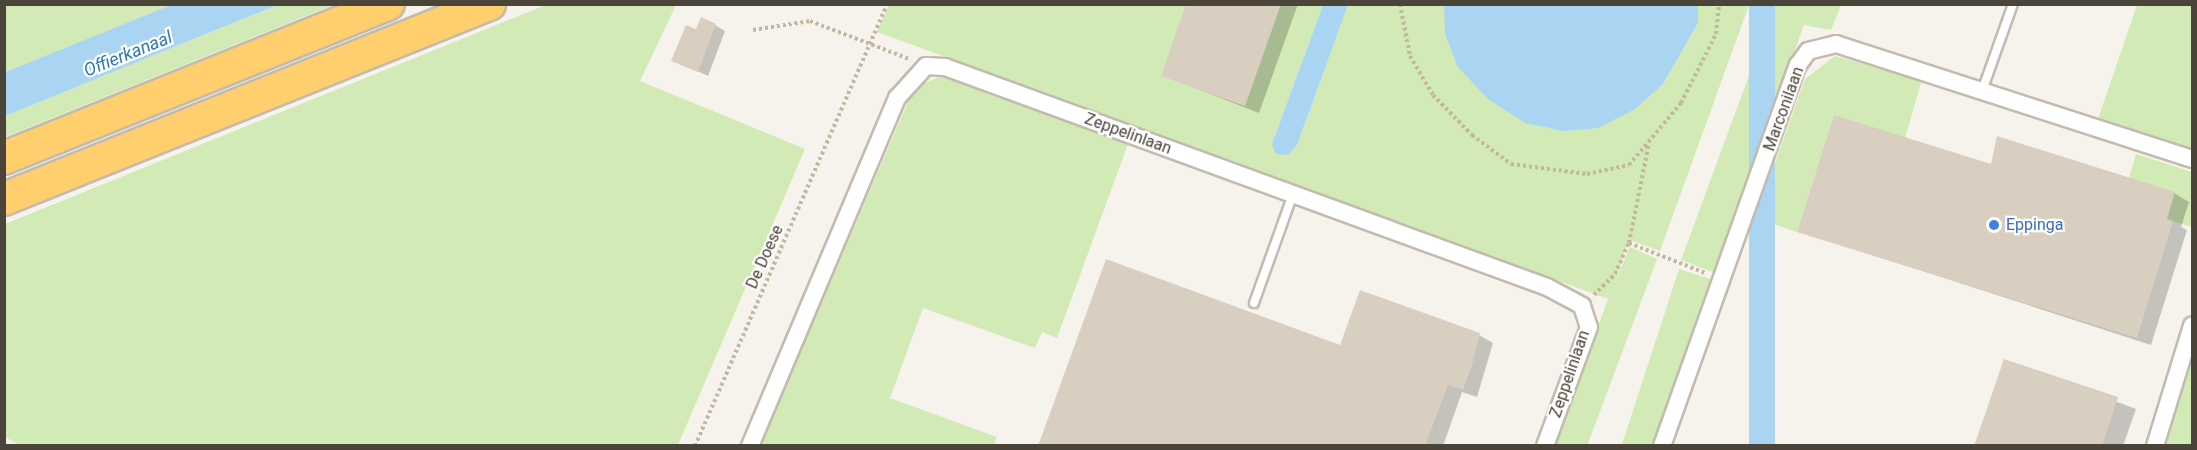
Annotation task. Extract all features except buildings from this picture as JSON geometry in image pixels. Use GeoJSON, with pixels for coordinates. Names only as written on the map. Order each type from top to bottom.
{"type":"FeatureCollection","features":[{"type":"Feature","properties":{"kind":"highway"},"geometry":{"type":"LineString","coordinates":[[4,159],[388,4]]}},
{"type":"Feature","properties":{"kind":"highway"},"geometry":{"type":"LineString","coordinates":[[4,199],[489,4]]}},
{"type":"Feature","properties":{"kind":"street","name":"Marconilaan"},"geometry":{"type":"LineString","coordinates":[[1662,446],[1798,65],[1808,51],[1836,44],[2193,159]]}},
{"type":"Feature","properties":{"kind":"street","name":"Zeppelinlaan"},"geometry":{"type":"LineString","coordinates":[[926,66],[945,67],[1293,194],[1547,287],[1582,306],[1589,327],[1545,446]]}},
{"type":"Feature","properties":{"kind":"street"},"geometry":{"type":"LineString","coordinates":[[750,446],[897,98],[926,66]]}},
{"type":"Feature","properties":{"kind":"street"},"geometry":{"type":"LineString","coordinates":[[2155,446],[2193,326]]}},
{"type":"Feature","properties":{"kind":"lane"},"geometry":{"type":"LineString","coordinates":[[1982,91],[2013,4]]}},
{"type":"Feature","properties":{"kind":"lane"},"geometry":{"type":"LineString","coordinates":[[1254,303],[1293,194]]}},
{"type":"Feature","properties":{"kind":"path","name":"De Doese"},"geometry":{"type":"LineString","coordinates":[[695,446],[887,4]]}},
{"type":"Feature","properties":{"kind":"path"},"geometry":{"type":"LineString","coordinates":[[1400,4],[1410,56],[1433,95],[1510,164],[1587,174],[1629,165],[1692,86],[1716,34],[1719,4]]}},
{"type":"Feature","properties":{"kind":"path"},"geometry":{"type":"LineString","coordinates":[[753,30],[810,21],[926,66]]}},
{"type":"Feature","properties":{"kind":"path"},"geometry":{"type":"LineString","coordinates":[[1582,306],[1615,274],[1629,243],[1643,154],[1652,136]]}},
{"type":"Feature","properties":{"kind":"path"},"geometry":{"type":"LineString","coordinates":[[1629,243],[1723,280]]}},
{"type":"Feature","properties":{"kind":"green space"},"geometry":{"type":"Polygon","coordinates":[[[548,4],[676,5],[640,81],[805,149],[678,445],[21,446],[5,437],[5,224],[548,4]]]}},
{"type":"Feature","properties":{"kind":"green space"},"geometry":{"type":"Polygon","coordinates":[[[5,5],[171,5],[5,72],[5,5]]]}},
{"type":"Feature","properties":{"kind":"green space"},"geometry":{"type":"Polygon","coordinates":[[[277,5],[333,5],[5,137],[5,116],[277,5]]]}},
{"type":"Feature","properties":{"kind":"green space"},"geometry":{"type":"Polygon","coordinates":[[[889,5],[1323,5],[1272,144],[1288,155],[1297,145],[1348,5],[1444,5],[1446,33],[1663,84],[1698,23],[1698,5],[1749,5],[1660,251],[1629,240],[1615,282],[1630,247],[1657,259],[1587,446],[1555,445],[1608,299],[877,32],[889,5]]]}},
{"type":"Feature","properties":{"kind":"green space"},"geometry":{"type":"Polygon","coordinates":[[[1775,5],[1841,5],[1831,30],[1804,25],[1715,273],[1681,260],[1775,5]]]}},
{"type":"Feature","properties":{"kind":"green space"},"geometry":{"type":"Polygon","coordinates":[[[2137,5],[2192,5],[2192,150],[2098,119],[2137,5]]]}},
{"type":"Feature","properties":{"kind":"green space"},"geometry":{"type":"Polygon","coordinates":[[[1835,56],[1922,80],[1905,138],[1834,116],[1797,232],[1765,221],[1760,205],[1805,79],[1835,56]]]}},
{"type":"Feature","properties":{"kind":"green space"},"geometry":{"type":"Polygon","coordinates":[[[941,76],[1128,144],[1057,338],[1042,332],[1035,348],[923,308],[890,398],[997,437],[994,445],[760,446],[908,102],[918,86],[941,76]]]}},
{"type":"Feature","properties":{"kind":"green space"},"geometry":{"type":"Polygon","coordinates":[[[2136,154],[2192,172],[2192,227],[2167,219],[2129,178],[2136,154]]]}},
{"type":"Feature","properties":{"kind":"green space"},"geometry":{"type":"Polygon","coordinates":[[[1679,269],[1712,280],[1658,446],[1621,446],[1679,269]]]}},
{"type":"Feature","properties":{"kind":"green space"},"geometry":{"type":"Polygon","coordinates":[[[2192,340],[2192,445],[2160,445],[2192,340]]]}},
{"type":"Feature","properties":{"kind":"water","name":"Offierkanaal"},"geometry":{"type":"Polygon","coordinates":[[[171,5],[277,5],[5,116],[5,72],[171,5]]]}},
{"type":"Feature","properties":{"kind":"water"},"geometry":{"type":"Polygon","coordinates":[[[1323,5],[1348,5],[1297,145],[1288,155],[1276,154],[1272,144],[1323,5]]]}},
{"type":"Feature","properties":{"kind":"water"},"geometry":{"type":"Polygon","coordinates":[[[1444,5],[1698,5],[1698,23],[1663,84],[1635,109],[1598,128],[1564,131],[1525,123],[1488,99],[1458,67],[1445,33],[1444,5]]]}},
{"type":"Feature","properties":{"kind":"water"},"geometry":{"type":"Polygon","coordinates":[[[1749,5],[1775,5],[1775,446],[1749,446],[1749,5]]]}},
{"type":"Feature","properties":{"kind":"place","name":"Eppinga"},"geometry":{"type":"Point","coordinates":[1994,225]}}]}
